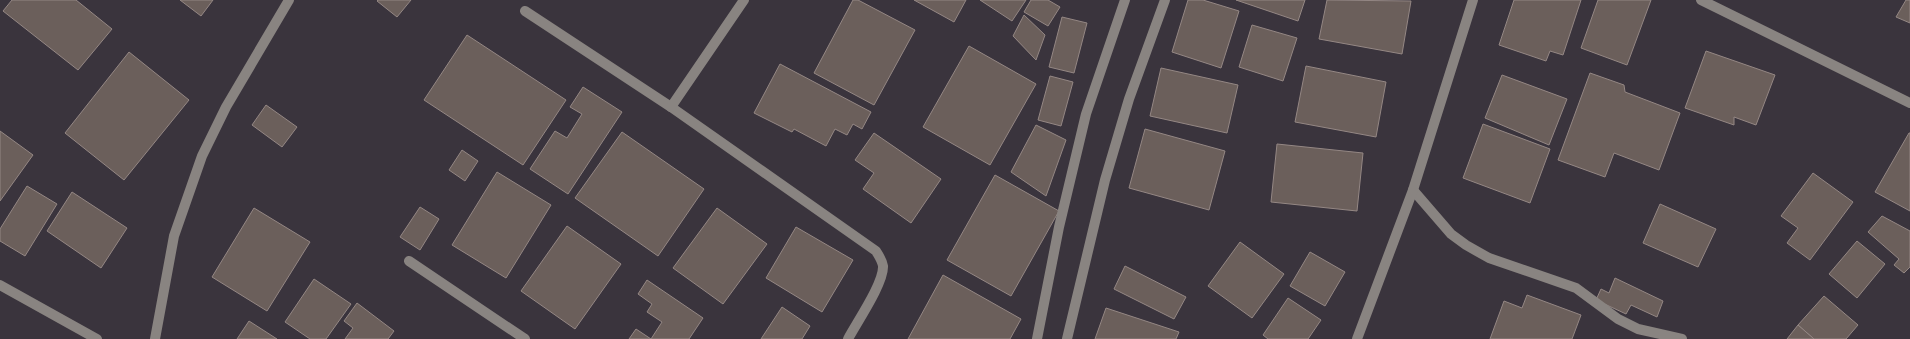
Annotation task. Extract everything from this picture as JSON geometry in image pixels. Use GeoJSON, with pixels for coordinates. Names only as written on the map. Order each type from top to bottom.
{"type":"FeatureCollection","features":[{"type":"Feature","properties":{"kind":"street"},"geometry":{"type":"LineString","coordinates":[[156,339],[174,236],[202,156],[226,107],[289,0]]}},
{"type":"Feature","properties":{"kind":"street"},"geometry":{"type":"LineString","coordinates":[[671,107],[744,0]]}},
{"type":"Feature","properties":{"kind":"street"},"geometry":{"type":"LineString","coordinates":[[1037,339],[1054,250],[1086,114],[1125,0]]}},
{"type":"Feature","properties":{"kind":"street"},"geometry":{"type":"LineString","coordinates":[[1067,339],[1105,180],[1130,99],[1165,0]]}},
{"type":"Feature","properties":{"kind":"street"},"geometry":{"type":"LineString","coordinates":[[1357,339],[1413,190],[1473,0]]}},
{"type":"Feature","properties":{"kind":"street"},"geometry":{"type":"LineString","coordinates":[[1701,0],[1910,103]]}},
{"type":"Feature","properties":{"kind":"street"},"geometry":{"type":"LineString","coordinates":[[525,11],[671,107],[876,251],[881,258],[883,266],[879,282],[848,339]]}},
{"type":"Feature","properties":{"kind":"street"},"geometry":{"type":"LineString","coordinates":[[1413,190],[1451,234],[1466,245],[1489,258],[1576,288],[1618,319],[1638,329],[1682,339]]}},
{"type":"Feature","properties":{"kind":"street"},"geometry":{"type":"LineString","coordinates":[[409,261],[525,339]]}},
{"type":"Feature","properties":{"kind":"street"},"geometry":{"type":"LineString","coordinates":[[0,285],[97,339]]}},
{"type":"Feature","properties":{"kind":"building"},"geometry":{"type":"Polygon","coordinates":[[[12,0],[76,0],[112,29],[78,70],[3,11],[12,0]]]}},
{"type":"Feature","properties":{"kind":"building"},"geometry":{"type":"Polygon","coordinates":[[[180,0],[213,0],[201,16],[180,0]]]}},
{"type":"Feature","properties":{"kind":"building"},"geometry":{"type":"Polygon","coordinates":[[[411,0],[397,17],[377,1],[411,0]]]}},
{"type":"Feature","properties":{"kind":"building"},"geometry":{"type":"Polygon","coordinates":[[[853,0],[858,0],[915,30],[874,105],[814,73],[853,0]]]}},
{"type":"Feature","properties":{"kind":"building"},"geometry":{"type":"Polygon","coordinates":[[[914,0],[966,0],[954,22],[914,0]]]}},
{"type":"Feature","properties":{"kind":"building"},"geometry":{"type":"Polygon","coordinates":[[[980,0],[1026,0],[1012,21],[980,0]]]}},
{"type":"Feature","properties":{"kind":"building"},"geometry":{"type":"Polygon","coordinates":[[[1031,0],[1048,0],[1060,7],[1048,26],[1024,12],[1031,0]]]}},
{"type":"Feature","properties":{"kind":"building"},"geometry":{"type":"Polygon","coordinates":[[[1188,0],[1203,0],[1239,11],[1221,68],[1172,52],[1188,0]]]}},
{"type":"Feature","properties":{"kind":"building"},"geometry":{"type":"Polygon","coordinates":[[[1236,0],[1305,0],[1298,21],[1236,0]]]}},
{"type":"Feature","properties":{"kind":"building"},"geometry":{"type":"Polygon","coordinates":[[[1327,0],[1411,1],[1402,54],[1319,39],[1327,0]]]}},
{"type":"Feature","properties":{"kind":"building"},"geometry":{"type":"Polygon","coordinates":[[[1514,0],[1581,0],[1563,55],[1550,51],[1546,61],[1499,45],[1514,0]]]}},
{"type":"Feature","properties":{"kind":"building"},"geometry":{"type":"Polygon","coordinates":[[[1598,0],[1651,0],[1627,65],[1581,48],[1598,0]]]}},
{"type":"Feature","properties":{"kind":"building"},"geometry":{"type":"Polygon","coordinates":[[[1906,0],[1910,0],[1910,23],[1896,17],[1906,0]]]}},
{"type":"Feature","properties":{"kind":"building"},"geometry":{"type":"Polygon","coordinates":[[[1024,15],[1045,35],[1036,60],[1013,36],[1024,15]]]}},
{"type":"Feature","properties":{"kind":"building"},"geometry":{"type":"Polygon","coordinates":[[[1062,17],[1087,23],[1074,73],[1049,67],[1062,17]]]}},
{"type":"Feature","properties":{"kind":"building"},"geometry":{"type":"Polygon","coordinates":[[[1252,25],[1297,38],[1283,81],[1239,67],[1252,25]]]}},
{"type":"Feature","properties":{"kind":"building"},"geometry":{"type":"Polygon","coordinates":[[[467,35],[566,100],[523,165],[424,100],[467,35]]]}},
{"type":"Feature","properties":{"kind":"building"},"geometry":{"type":"Polygon","coordinates":[[[969,46],[1036,84],[990,165],[923,127],[969,46]]]}},
{"type":"Feature","properties":{"kind":"building"},"geometry":{"type":"Polygon","coordinates":[[[1706,51],[1775,75],[1756,125],[1734,117],[1734,125],[1685,108],[1706,51]]]}},
{"type":"Feature","properties":{"kind":"building"},"geometry":{"type":"Polygon","coordinates":[[[129,52],[189,100],[124,180],[65,133],[129,52]]]}},
{"type":"Feature","properties":{"kind":"building"},"geometry":{"type":"Polygon","coordinates":[[[780,64],[871,112],[862,129],[853,124],[847,135],[835,129],[826,146],[794,129],[792,132],[754,113],[780,64]]]}},
{"type":"Feature","properties":{"kind":"building"},"geometry":{"type":"Polygon","coordinates":[[[1306,66],[1386,82],[1376,137],[1295,122],[1306,66]]]}},
{"type":"Feature","properties":{"kind":"building"},"geometry":{"type":"Polygon","coordinates":[[[1161,68],[1238,85],[1227,133],[1150,116],[1161,68]]]}},
{"type":"Feature","properties":{"kind":"building"},"geometry":{"type":"Polygon","coordinates":[[[1590,73],[1624,85],[1625,92],[1680,113],[1659,170],[1614,153],[1605,177],[1558,160],[1590,73]]]}},
{"type":"Feature","properties":{"kind":"building"},"geometry":{"type":"Polygon","coordinates":[[[1502,75],[1567,99],[1549,145],[1485,118],[1502,75]]]}},
{"type":"Feature","properties":{"kind":"building"},"geometry":{"type":"Polygon","coordinates":[[[1050,76],[1073,82],[1061,126],[1038,120],[1050,76]]]}},
{"type":"Feature","properties":{"kind":"building"},"geometry":{"type":"Polygon","coordinates":[[[583,87],[622,112],[568,194],[530,169],[555,131],[567,138],[582,114],[570,107],[583,87]]]}},
{"type":"Feature","properties":{"kind":"building"},"geometry":{"type":"Polygon","coordinates":[[[266,105],[297,127],[282,147],[252,125],[266,105]]]}},
{"type":"Feature","properties":{"kind":"building"},"geometry":{"type":"Polygon","coordinates":[[[1483,124],[1550,149],[1530,203],[1463,178],[1483,124]]]}},
{"type":"Feature","properties":{"kind":"building"},"geometry":{"type":"Polygon","coordinates":[[[1036,125],[1066,140],[1046,196],[1011,172],[1036,125]]]}},
{"type":"Feature","properties":{"kind":"building"},"geometry":{"type":"Polygon","coordinates":[[[1145,129],[1225,151],[1209,210],[1129,188],[1145,129]]]}},
{"type":"Feature","properties":{"kind":"building"},"geometry":{"type":"Polygon","coordinates":[[[0,131],[33,155],[0,201],[0,131]]]}},
{"type":"Feature","properties":{"kind":"building"},"geometry":{"type":"Polygon","coordinates":[[[622,132],[704,189],[658,256],[575,198],[622,132]]]}},
{"type":"Feature","properties":{"kind":"building"},"geometry":{"type":"Polygon","coordinates":[[[874,133],[941,179],[911,223],[863,189],[874,173],[855,160],[874,133]]]}},
{"type":"Feature","properties":{"kind":"building"},"geometry":{"type":"Polygon","coordinates":[[[1910,133],[1910,211],[1875,192],[1910,133]]]}},
{"type":"Feature","properties":{"kind":"building"},"geometry":{"type":"Polygon","coordinates":[[[1277,144],[1363,153],[1357,211],[1271,202],[1277,144]]]}},
{"type":"Feature","properties":{"kind":"building"},"geometry":{"type":"Polygon","coordinates":[[[462,150],[478,161],[465,181],[449,170],[462,150]]]}},
{"type":"Feature","properties":{"kind":"building"},"geometry":{"type":"Polygon","coordinates":[[[497,172],[551,205],[506,278],[452,245],[497,172]]]}},
{"type":"Feature","properties":{"kind":"building"},"geometry":{"type":"Polygon","coordinates":[[[1813,173],[1853,202],[1810,260],[1787,243],[1798,228],[1781,216],[1813,173]]]}},
{"type":"Feature","properties":{"kind":"building"},"geometry":{"type":"Polygon","coordinates":[[[995,175],[1059,211],[1011,296],[947,260],[995,175]]]}},
{"type":"Feature","properties":{"kind":"building"},"geometry":{"type":"Polygon","coordinates":[[[27,186],[57,204],[25,256],[0,241],[0,229],[27,186]]]}},
{"type":"Feature","properties":{"kind":"building"},"geometry":{"type":"Polygon","coordinates":[[[72,192],[127,228],[101,268],[47,231],[72,192]]]}},
{"type":"Feature","properties":{"kind":"building"},"geometry":{"type":"Polygon","coordinates":[[[1660,204],[1716,229],[1698,267],[1643,243],[1660,204]]]}},
{"type":"Feature","properties":{"kind":"building"},"geometry":{"type":"Polygon","coordinates":[[[420,207],[439,219],[420,250],[400,237],[420,207]]]}},
{"type":"Feature","properties":{"kind":"building"},"geometry":{"type":"Polygon","coordinates":[[[254,208],[310,242],[267,311],[212,277],[254,208]]]}},
{"type":"Feature","properties":{"kind":"building"},"geometry":{"type":"Polygon","coordinates":[[[717,208],[767,244],[723,304],[673,268],[717,208]]]}},
{"type":"Feature","properties":{"kind":"building"},"geometry":{"type":"Polygon","coordinates":[[[1882,216],[1910,231],[1910,267],[1904,273],[1894,265],[1899,259],[1868,232],[1882,216]]]}},
{"type":"Feature","properties":{"kind":"building"},"geometry":{"type":"Polygon","coordinates":[[[567,226],[621,264],[575,329],[521,291],[567,226]]]}},
{"type":"Feature","properties":{"kind":"building"},"geometry":{"type":"Polygon","coordinates":[[[796,227],[853,260],[822,312],[766,278],[796,227]]]}},
{"type":"Feature","properties":{"kind":"building"},"geometry":{"type":"Polygon","coordinates":[[[1857,241],[1885,264],[1857,298],[1829,274],[1857,241]]]}},
{"type":"Feature","properties":{"kind":"building"},"geometry":{"type":"Polygon","coordinates":[[[1240,242],[1284,274],[1252,318],[1208,286],[1240,242]]]}},
{"type":"Feature","properties":{"kind":"building"},"geometry":{"type":"Polygon","coordinates":[[[1310,252],[1345,272],[1325,306],[1290,286],[1310,252]]]}},
{"type":"Feature","properties":{"kind":"building"},"geometry":{"type":"Polygon","coordinates":[[[1125,266],[1186,297],[1174,319],[1114,289],[1125,266]]]}},
{"type":"Feature","properties":{"kind":"building"},"geometry":{"type":"Polygon","coordinates":[[[943,275],[1021,319],[1010,339],[908,339],[943,275]]]}},
{"type":"Feature","properties":{"kind":"building"},"geometry":{"type":"Polygon","coordinates":[[[1615,278],[1663,301],[1657,317],[1631,305],[1626,314],[1596,300],[1601,289],[1609,293],[1615,278]]]}},
{"type":"Feature","properties":{"kind":"building"},"geometry":{"type":"Polygon","coordinates":[[[314,279],[351,304],[326,339],[310,339],[285,322],[314,279]]]}},
{"type":"Feature","properties":{"kind":"building"},"geometry":{"type":"Polygon","coordinates":[[[647,280],[703,318],[689,339],[651,339],[662,322],[647,312],[652,304],[638,294],[647,280]]]}},
{"type":"Feature","properties":{"kind":"building"},"geometry":{"type":"Polygon","coordinates":[[[1527,295],[1581,315],[1572,339],[1490,339],[1504,301],[1522,308],[1527,295]]]}},
{"type":"Feature","properties":{"kind":"building"},"geometry":{"type":"Polygon","coordinates":[[[1824,296],[1858,325],[1846,339],[1814,339],[1798,325],[1824,296]]]}},
{"type":"Feature","properties":{"kind":"building"},"geometry":{"type":"Polygon","coordinates":[[[1288,298],[1321,320],[1308,339],[1268,339],[1263,335],[1288,298]]]}},
{"type":"Feature","properties":{"kind":"building"},"geometry":{"type":"Polygon","coordinates":[[[357,303],[394,331],[388,339],[345,339],[353,328],[344,321],[357,303]]]}},
{"type":"Feature","properties":{"kind":"building"},"geometry":{"type":"Polygon","coordinates":[[[782,307],[810,326],[802,339],[761,339],[782,307]]]}},
{"type":"Feature","properties":{"kind":"building"},"geometry":{"type":"Polygon","coordinates":[[[1106,308],[1179,332],[1176,339],[1095,339],[1106,308]]]}},
{"type":"Feature","properties":{"kind":"building"},"geometry":{"type":"Polygon","coordinates":[[[249,321],[277,339],[237,339],[249,321]]]}},
{"type":"Feature","properties":{"kind":"building"},"geometry":{"type":"Polygon","coordinates":[[[1798,325],[1814,339],[1787,339],[1798,325]]]}},
{"type":"Feature","properties":{"kind":"building"},"geometry":{"type":"Polygon","coordinates":[[[636,329],[651,339],[629,339],[636,329]]]}}]}
